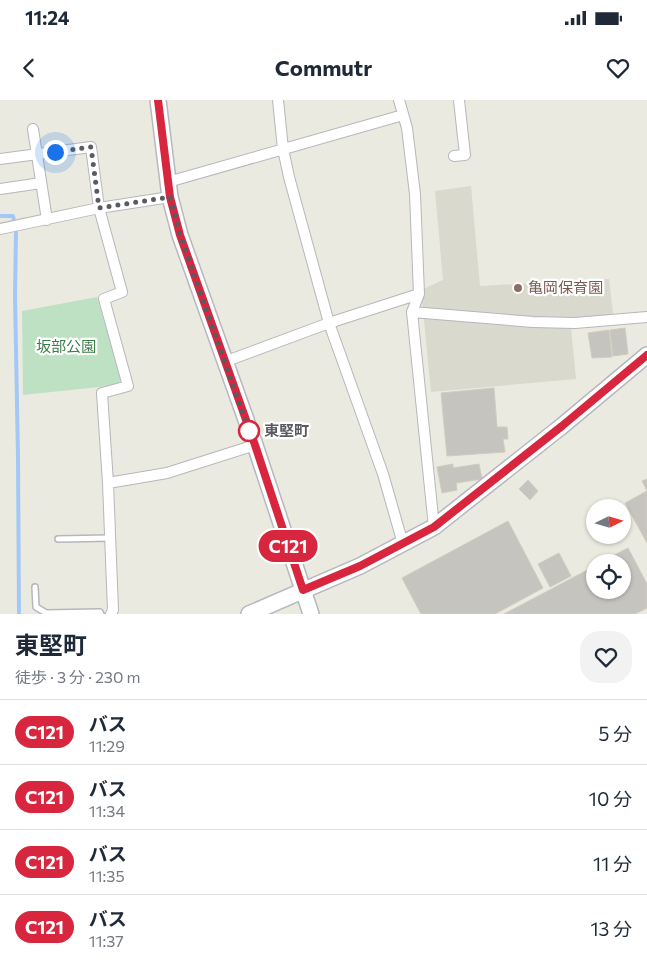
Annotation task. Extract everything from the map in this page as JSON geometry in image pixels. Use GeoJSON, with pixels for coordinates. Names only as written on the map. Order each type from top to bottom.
{"type":"FeatureCollection","features":[{"type":"Feature","properties":{"kind":"main road"},"geometry":{"type":"LineString","coordinates":[[158,100],[170,197],[180,235],[255,445],[311,614]]}},
{"type":"Feature","properties":{"kind":"main road"},"geometry":{"type":"LineString","coordinates":[[249,614],[403,544],[434,527],[562,426],[647,355]]}},
{"type":"Feature","properties":{"kind":"street"},"geometry":{"type":"LineString","coordinates":[[278,100],[283,149],[289,177],[329,323],[383,474],[403,544]]}},
{"type":"Feature","properties":{"kind":"street"},"geometry":{"type":"LineString","coordinates":[[399,100],[408,128],[415,194],[419,294],[412,312],[434,527]]}},
{"type":"Feature","properties":{"kind":"street"},"geometry":{"type":"LineString","coordinates":[[454,156],[465,155],[459,100]]}},
{"type":"Feature","properties":{"kind":"street"},"geometry":{"type":"LineString","coordinates":[[168,182],[403,115]]}},
{"type":"Feature","properties":{"kind":"street"},"geometry":{"type":"LineString","coordinates":[[34,129],[47,220]]}},
{"type":"Feature","properties":{"kind":"street"},"geometry":{"type":"LineString","coordinates":[[0,160],[91,147],[99,208],[122,292],[104,298],[128,386],[102,393],[108,483],[111,614]]}},
{"type":"Feature","properties":{"kind":"street"},"geometry":{"type":"LineString","coordinates":[[0,189],[41,184]]}},
{"type":"Feature","properties":{"kind":"street"},"geometry":{"type":"LineString","coordinates":[[0,229],[99,208],[170,197]]}},
{"type":"Feature","properties":{"kind":"street"},"geometry":{"type":"LineString","coordinates":[[224,362],[329,323],[419,294]]}},
{"type":"Feature","properties":{"kind":"street"},"geometry":{"type":"LineString","coordinates":[[412,312],[533,322],[575,323],[647,317]]}},
{"type":"Feature","properties":{"kind":"street"},"geometry":{"type":"LineString","coordinates":[[108,483],[167,473],[255,445]]}},
{"type":"Feature","properties":{"kind":"lane"},"geometry":{"type":"LineString","coordinates":[[58,539],[110,538]]}},
{"type":"Feature","properties":{"kind":"lane"},"geometry":{"type":"LineString","coordinates":[[35,587],[36,607],[46,613],[100,612],[101,614]]}},
{"type":"Feature","properties":{"kind":"shaded area","name":"亀岡保育園"},"geometry":{"type":"Polygon","coordinates":[[[471,186],[480,286],[609,279],[614,322],[571,327],[576,379],[431,392],[421,290],[443,280],[435,191],[471,186]]]}},
{"type":"Feature","properties":{"kind":"green space","name":"坂部公園"},"geometry":{"type":"Polygon","coordinates":[[[97,297],[121,379],[118,385],[23,395],[22,311],[97,297]]]}},
{"type":"Feature","properties":{"kind":"building"},"geometry":{"type":"Polygon","coordinates":[[[625,328],[628,354],[613,356],[610,330],[625,328]]]}},
{"type":"Feature","properties":{"kind":"building"},"geometry":{"type":"Polygon","coordinates":[[[609,330],[612,357],[592,358],[588,333],[609,330]]]}},
{"type":"Feature","properties":{"kind":"building"},"geometry":{"type":"Polygon","coordinates":[[[494,388],[497,427],[507,427],[508,439],[503,439],[505,452],[447,456],[441,393],[494,388]]]}},
{"type":"Feature","properties":{"kind":"building"},"geometry":{"type":"Polygon","coordinates":[[[453,464],[453,468],[479,464],[482,479],[456,483],[457,490],[442,493],[437,467],[453,464]]]}},
{"type":"Feature","properties":{"kind":"building"},"geometry":{"type":"Polygon","coordinates":[[[647,479],[647,491],[642,481],[647,479]]]}},
{"type":"Feature","properties":{"kind":"building"},"geometry":{"type":"Polygon","coordinates":[[[528,480],[538,491],[530,500],[519,489],[528,480]]]}},
{"type":"Feature","properties":{"kind":"building"},"geometry":{"type":"Polygon","coordinates":[[[647,491],[647,543],[631,514],[631,500],[647,491]]]}},
{"type":"Feature","properties":{"kind":"building"},"geometry":{"type":"Polygon","coordinates":[[[508,521],[543,588],[495,614],[421,614],[402,578],[508,521]]]}},
{"type":"Feature","properties":{"kind":"building"},"geometry":{"type":"Polygon","coordinates":[[[628,548],[647,584],[647,608],[635,614],[504,614],[586,571],[586,599],[631,599],[631,554],[616,554],[628,548]]]}},
{"type":"Feature","properties":{"kind":"building"},"geometry":{"type":"Polygon","coordinates":[[[559,553],[571,576],[550,587],[538,564],[559,553]]]}},
{"type":"Feature","properties":{"kind":"waterway"},"geometry":{"type":"LineString","coordinates":[[0,216],[13,216],[16,232],[19,614]]}},
{"type":"Feature","properties":{"kind":"bus line","name":"C121"},"geometry":{"type":"LineString","coordinates":[[158,100],[170,197],[180,235],[255,445],[303,590],[360,566],[434,527],[562,426],[647,355]]}},
{"type":"Feature","properties":{"kind":"place","name":"亀岡保育園"},"geometry":{"type":"Point","coordinates":[518,288]}},
{"type":"Feature","properties":{"kind":"place","name":"東堅町"},"geometry":{"type":"Point","coordinates":[249,431]}},
{"type":"Feature","properties":{"kind":"route"},"geometry":{"type":"LineString","coordinates":[[55,152],[91,147],[99,208],[170,197],[180,235],[249,431]]}}]}
